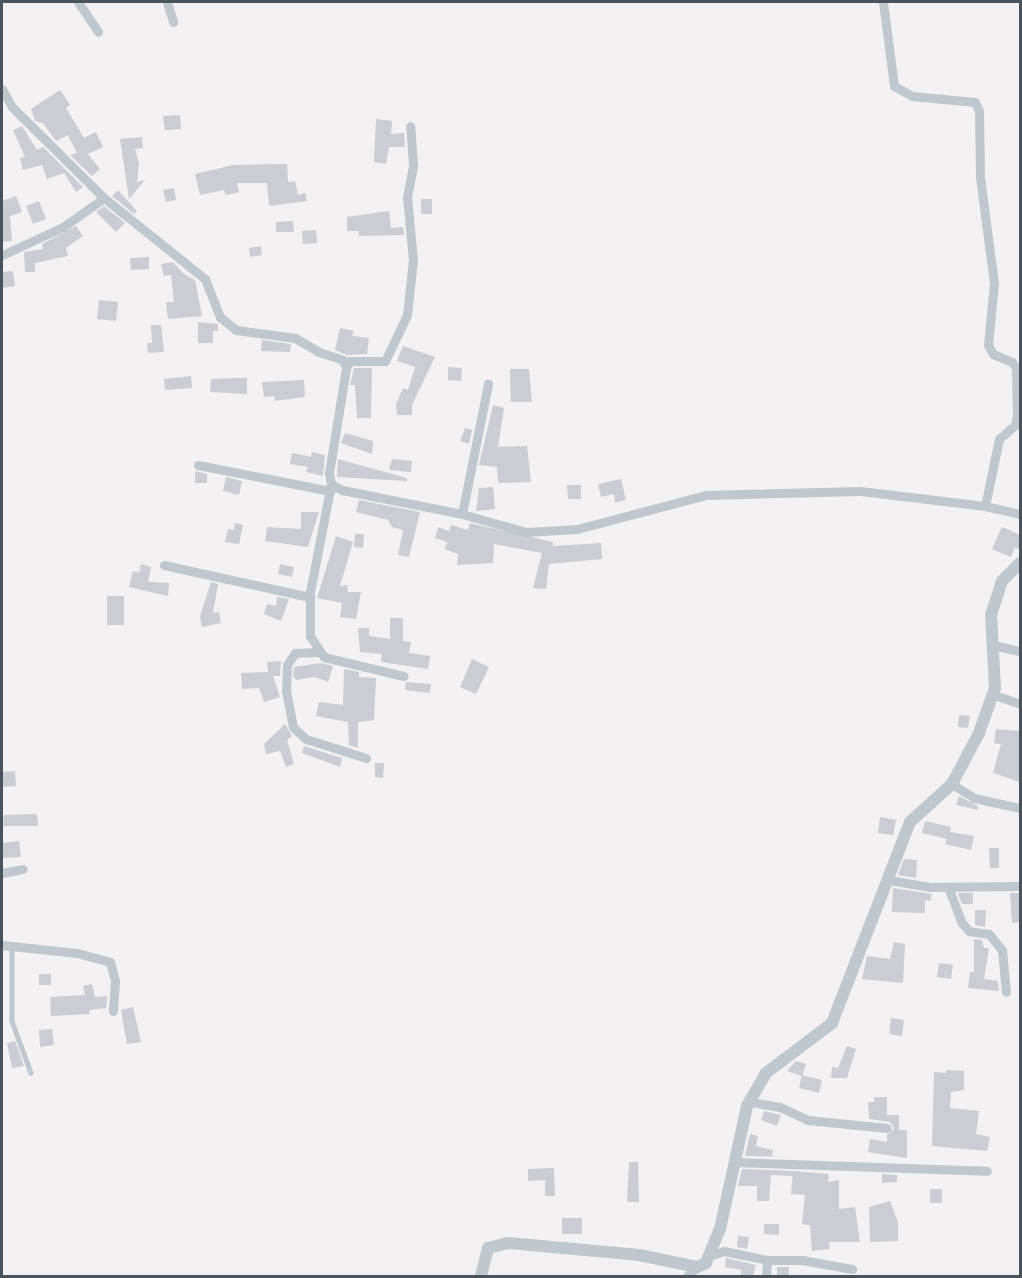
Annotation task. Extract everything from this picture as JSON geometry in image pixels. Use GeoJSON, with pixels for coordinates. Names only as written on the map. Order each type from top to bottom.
{"type":"FeatureCollection","features":[{"type":"Feature","properties":{"kind":"street"},"geometry":{"type":"LineString","coordinates":[[78,2],[98,32]]}},
{"type":"Feature","properties":{"kind":"street"},"geometry":{"type":"LineString","coordinates":[[166,2],[172,22]]}},
{"type":"Feature","properties":{"kind":"street"},"geometry":{"type":"LineString","coordinates":[[883,2],[894,86],[912,96],[975,102],[979,111],[980,177],[993,283],[988,345],[993,354],[1012,362],[1016,368],[1017,415],[1015,425],[999,439],[986,506]]}},
{"type":"Feature","properties":{"kind":"street"},"geometry":{"type":"LineString","coordinates":[[2,89],[12,107],[104,198],[204,279],[220,317],[236,330],[295,338],[343,360],[346,368]]}},
{"type":"Feature","properties":{"kind":"street"},"geometry":{"type":"LineString","coordinates":[[320,652],[310,636],[310,597],[330,487],[329,473],[346,368],[350,361],[386,361],[407,315],[413,260],[407,197],[413,165],[410,126]]}},
{"type":"Feature","properties":{"kind":"street"},"geometry":{"type":"LineString","coordinates":[[2,255],[63,227],[104,198]]}},
{"type":"Feature","properties":{"kind":"street"},"geometry":{"type":"LineString","coordinates":[[462,514],[488,384]]}},
{"type":"Feature","properties":{"kind":"street"},"geometry":{"type":"LineString","coordinates":[[198,465],[330,487],[462,514],[526,532],[577,529],[706,495],[860,491],[986,506],[1020,514]]}},
{"type":"Feature","properties":{"kind":"street"},"geometry":{"type":"LineString","coordinates":[[687,1276],[706,1263],[712,1255],[751,1101],[766,1073],[832,1023],[910,822],[952,784],[994,695],[991,615],[1002,581],[1020,563]]}},
{"type":"Feature","properties":{"kind":"street"},"geometry":{"type":"LineString","coordinates":[[165,565],[310,597]]}},
{"type":"Feature","properties":{"kind":"street"},"geometry":{"type":"LineString","coordinates":[[993,645],[1020,651]]}},
{"type":"Feature","properties":{"kind":"street"},"geometry":{"type":"LineString","coordinates":[[366,758],[306,739],[293,727],[286,691],[287,665],[295,653],[320,652],[339,661],[404,676]]}},
{"type":"Feature","properties":{"kind":"street"},"geometry":{"type":"LineString","coordinates":[[994,695],[1020,704]]}},
{"type":"Feature","properties":{"kind":"street"},"geometry":{"type":"LineString","coordinates":[[952,784],[982,801],[1020,808]]}},
{"type":"Feature","properties":{"kind":"street"},"geometry":{"type":"LineString","coordinates":[[2,873],[23,869]]}},
{"type":"Feature","properties":{"kind":"street"},"geometry":{"type":"LineString","coordinates":[[889,880],[948,887],[1020,886]]}},
{"type":"Feature","properties":{"kind":"street"},"geometry":{"type":"LineString","coordinates":[[948,887],[962,923],[969,931],[989,934],[1002,950],[1006,992]]}},
{"type":"Feature","properties":{"kind":"street"},"geometry":{"type":"LineString","coordinates":[[7,946],[77,952],[110,962],[115,981],[113,1011]]}},
{"type":"Feature","properties":{"kind":"street"},"geometry":{"type":"LineString","coordinates":[[751,1101],[780,1107],[808,1120],[887,1128]]}},
{"type":"Feature","properties":{"kind":"street"},"geometry":{"type":"LineString","coordinates":[[734,1162],[987,1171]]}},
{"type":"Feature","properties":{"kind":"street"},"geometry":{"type":"LineString","coordinates":[[481,1276],[488,1248],[508,1244],[639,1255],[697,1267]]}},
{"type":"Feature","properties":{"kind":"street"},"geometry":{"type":"LineString","coordinates":[[712,1255],[724,1251],[767,1260],[802,1260],[852,1269]]}},
{"type":"Feature","properties":{"kind":"street"},"geometry":{"type":"LineString","coordinates":[[766,1276],[767,1260]]}},
{"type":"Feature","properties":{"kind":"lane"},"geometry":{"type":"LineString","coordinates":[[7,946],[12,1021],[31,1072]]}},
{"type":"Feature","properties":{"kind":"building"},"geometry":{"type":"Polygon","coordinates":[[[60,90],[70,105],[66,108],[84,138],[96,132],[103,147],[88,154],[100,169],[92,176],[70,155],[77,153],[68,135],[56,141],[43,123],[35,121],[31,109],[60,90]]]}},
{"type":"Feature","properties":{"kind":"building"},"geometry":{"type":"Polygon","coordinates":[[[180,115],[181,129],[165,130],[163,116],[180,115]]]}},
{"type":"Feature","properties":{"kind":"building"},"geometry":{"type":"Polygon","coordinates":[[[376,119],[392,121],[391,134],[404,133],[405,147],[389,147],[386,164],[374,162],[376,119]]]}},
{"type":"Feature","properties":{"kind":"building"},"geometry":{"type":"Polygon","coordinates":[[[22,126],[37,150],[43,147],[83,187],[76,192],[64,173],[47,179],[42,165],[23,170],[20,158],[25,157],[13,130],[22,126]]]}},
{"type":"Feature","properties":{"kind":"building"},"geometry":{"type":"Polygon","coordinates":[[[142,137],[143,148],[135,149],[139,163],[137,182],[145,180],[129,199],[120,139],[142,137]]]}},
{"type":"Feature","properties":{"kind":"building"},"geometry":{"type":"Polygon","coordinates":[[[287,164],[288,182],[295,181],[298,195],[305,193],[307,201],[269,206],[267,183],[237,183],[239,192],[226,195],[224,190],[200,195],[195,174],[233,165],[287,164]]]}},
{"type":"Feature","properties":{"kind":"building"},"geometry":{"type":"Polygon","coordinates":[[[174,188],[176,200],[166,202],[163,190],[174,188]]]}},
{"type":"Feature","properties":{"kind":"building"},"geometry":{"type":"Polygon","coordinates":[[[118,190],[137,211],[134,214],[112,196],[118,190]]]}},
{"type":"Feature","properties":{"kind":"building"},"geometry":{"type":"Polygon","coordinates":[[[16,196],[22,212],[10,216],[12,241],[2,242],[2,201],[16,196]]]}},
{"type":"Feature","properties":{"kind":"building"},"geometry":{"type":"Polygon","coordinates":[[[421,199],[432,199],[432,214],[421,214],[421,199]]]}},
{"type":"Feature","properties":{"kind":"building"},"geometry":{"type":"Polygon","coordinates":[[[39,201],[46,219],[33,224],[26,206],[39,201]]]}},
{"type":"Feature","properties":{"kind":"building"},"geometry":{"type":"Polygon","coordinates":[[[104,206],[125,223],[116,232],[96,212],[104,206]]]}},
{"type":"Feature","properties":{"kind":"building"},"geometry":{"type":"Polygon","coordinates":[[[389,211],[391,228],[403,227],[404,235],[359,236],[359,231],[347,231],[347,217],[389,211]]]}},
{"type":"Feature","properties":{"kind":"building"},"geometry":{"type":"Polygon","coordinates":[[[293,221],[294,232],[276,232],[276,222],[293,221]]]}},
{"type":"Feature","properties":{"kind":"building"},"geometry":{"type":"Polygon","coordinates":[[[76,226],[83,236],[66,248],[68,256],[35,263],[35,272],[25,272],[24,252],[43,249],[42,244],[76,226]]]}},
{"type":"Feature","properties":{"kind":"building"},"geometry":{"type":"Polygon","coordinates":[[[316,230],[317,243],[303,244],[302,231],[316,230]]]}},
{"type":"Feature","properties":{"kind":"building"},"geometry":{"type":"Polygon","coordinates":[[[261,246],[262,255],[250,257],[249,248],[261,246]]]}},
{"type":"Feature","properties":{"kind":"building"},"geometry":{"type":"Polygon","coordinates":[[[149,257],[149,269],[131,270],[130,258],[149,257]]]}},
{"type":"Feature","properties":{"kind":"building"},"geometry":{"type":"Polygon","coordinates":[[[173,262],[184,274],[195,280],[202,316],[168,319],[166,302],[174,302],[171,275],[164,276],[161,264],[173,262]]]}},
{"type":"Feature","properties":{"kind":"building"},"geometry":{"type":"Polygon","coordinates":[[[13,271],[15,286],[2,288],[2,272],[13,271]]]}},
{"type":"Feature","properties":{"kind":"building"},"geometry":{"type":"Polygon","coordinates":[[[99,300],[118,302],[116,321],[97,319],[99,300]]]}},
{"type":"Feature","properties":{"kind":"building"},"geometry":{"type":"Polygon","coordinates":[[[198,322],[218,324],[218,331],[213,331],[213,343],[198,343],[198,322]]]}},
{"type":"Feature","properties":{"kind":"building"},"geometry":{"type":"Polygon","coordinates":[[[151,325],[161,325],[164,352],[148,353],[147,343],[152,343],[151,325]]]}},
{"type":"Feature","properties":{"kind":"building"},"geometry":{"type":"Polygon","coordinates":[[[340,328],[354,331],[352,336],[369,338],[367,354],[347,355],[335,350],[340,328]]]}},
{"type":"Feature","properties":{"kind":"building"},"geometry":{"type":"Polygon","coordinates":[[[262,340],[291,344],[290,352],[261,351],[262,340]]]}},
{"type":"Feature","properties":{"kind":"building"},"geometry":{"type":"Polygon","coordinates":[[[403,346],[435,357],[412,405],[412,415],[397,415],[396,404],[403,388],[408,390],[415,367],[397,361],[403,346]]]}},
{"type":"Feature","properties":{"kind":"building"},"geometry":{"type":"Polygon","coordinates":[[[448,367],[462,368],[461,381],[448,380],[448,367]]]}},
{"type":"Feature","properties":{"kind":"building"},"geometry":{"type":"Polygon","coordinates":[[[354,368],[372,368],[371,418],[357,418],[355,385],[350,385],[354,368]]]}},
{"type":"Feature","properties":{"kind":"building"},"geometry":{"type":"Polygon","coordinates":[[[510,369],[529,369],[532,402],[511,402],[510,369]]]}},
{"type":"Feature","properties":{"kind":"building"},"geometry":{"type":"Polygon","coordinates":[[[191,376],[192,388],[165,390],[164,379],[191,376]]]}},
{"type":"Feature","properties":{"kind":"building"},"geometry":{"type":"Polygon","coordinates":[[[247,378],[247,394],[210,392],[211,379],[247,378]]]}},
{"type":"Feature","properties":{"kind":"building"},"geometry":{"type":"Polygon","coordinates":[[[304,380],[305,397],[275,401],[274,396],[264,397],[262,382],[304,380]]]}},
{"type":"Feature","properties":{"kind":"building"},"geometry":{"type":"Polygon","coordinates":[[[493,405],[504,408],[498,447],[527,446],[531,482],[498,483],[497,467],[479,465],[493,405]]]}},
{"type":"Feature","properties":{"kind":"building"},"geometry":{"type":"Polygon","coordinates":[[[465,428],[472,430],[469,444],[460,441],[465,428]]]}},
{"type":"Feature","properties":{"kind":"building"},"geometry":{"type":"Polygon","coordinates":[[[345,433],[373,441],[372,454],[341,443],[345,433]]]}},
{"type":"Feature","properties":{"kind":"building"},"geometry":{"type":"Polygon","coordinates":[[[312,452],[325,455],[323,476],[306,472],[308,467],[290,464],[292,453],[311,457],[312,452]]]}},
{"type":"Feature","properties":{"kind":"building"},"geometry":{"type":"Polygon","coordinates":[[[338,459],[407,478],[407,481],[337,477],[338,459]]]}},
{"type":"Feature","properties":{"kind":"building"},"geometry":{"type":"Polygon","coordinates":[[[392,459],[412,461],[411,472],[389,470],[392,459]]]}},
{"type":"Feature","properties":{"kind":"building"},"geometry":{"type":"Polygon","coordinates":[[[195,471],[207,474],[207,483],[195,483],[195,471]]]}},
{"type":"Feature","properties":{"kind":"building"},"geometry":{"type":"Polygon","coordinates":[[[226,477],[242,481],[239,495],[223,491],[226,477]]]}},
{"type":"Feature","properties":{"kind":"building"},"geometry":{"type":"Polygon","coordinates":[[[621,479],[626,500],[615,503],[614,494],[601,497],[598,484],[621,479]]]}},
{"type":"Feature","properties":{"kind":"building"},"geometry":{"type":"Polygon","coordinates":[[[567,485],[581,485],[581,499],[568,499],[567,485]]]}},
{"type":"Feature","properties":{"kind":"building"},"geometry":{"type":"Polygon","coordinates":[[[493,487],[495,509],[476,511],[479,488],[493,487]]]}},
{"type":"Feature","properties":{"kind":"building"},"geometry":{"type":"Polygon","coordinates":[[[359,500],[420,512],[409,557],[398,555],[403,530],[392,527],[388,520],[356,512],[359,500]]]}},
{"type":"Feature","properties":{"kind":"building"},"geometry":{"type":"Polygon","coordinates":[[[301,512],[319,512],[308,547],[265,541],[267,527],[301,529],[301,512]]]}},
{"type":"Feature","properties":{"kind":"building"},"geometry":{"type":"Polygon","coordinates":[[[235,523],[243,525],[239,544],[225,542],[228,529],[234,530],[235,523]]]}},
{"type":"Feature","properties":{"kind":"building"},"geometry":{"type":"Polygon","coordinates":[[[470,523],[553,542],[553,546],[601,543],[602,559],[549,564],[546,589],[533,588],[542,553],[494,544],[493,563],[457,565],[458,554],[445,549],[447,542],[435,538],[438,527],[449,531],[451,525],[468,530],[470,523]]]}},
{"type":"Feature","properties":{"kind":"building"},"geometry":{"type":"Polygon","coordinates":[[[1002,527],[1020,535],[1020,550],[1015,547],[1011,557],[992,549],[1002,527]]]}},
{"type":"Feature","properties":{"kind":"building"},"geometry":{"type":"Polygon","coordinates":[[[355,534],[364,534],[363,548],[354,547],[355,534]]]}},
{"type":"Feature","properties":{"kind":"building"},"geometry":{"type":"Polygon","coordinates":[[[336,536],[353,542],[340,586],[347,585],[348,592],[361,592],[356,619],[340,617],[342,603],[317,598],[336,536]]]}},
{"type":"Feature","properties":{"kind":"building"},"geometry":{"type":"Polygon","coordinates":[[[141,564],[151,567],[148,582],[169,583],[168,596],[129,587],[133,571],[139,573],[141,564]]]}},
{"type":"Feature","properties":{"kind":"building"},"geometry":{"type":"Polygon","coordinates":[[[280,564],[294,567],[292,577],[278,574],[280,564]]]}},
{"type":"Feature","properties":{"kind":"building"},"geometry":{"type":"Polygon","coordinates":[[[211,582],[218,584],[213,613],[219,612],[221,623],[202,627],[200,616],[211,582]]]}},
{"type":"Feature","properties":{"kind":"building"},"geometry":{"type":"Polygon","coordinates":[[[107,596],[124,596],[124,625],[107,625],[107,596]]]}},
{"type":"Feature","properties":{"kind":"building"},"geometry":{"type":"Polygon","coordinates":[[[277,597],[289,599],[281,621],[264,614],[267,604],[276,606],[277,597]]]}},
{"type":"Feature","properties":{"kind":"building"},"geometry":{"type":"Polygon","coordinates":[[[390,618],[403,618],[403,641],[411,642],[409,653],[430,656],[428,669],[381,662],[382,654],[360,652],[358,628],[369,628],[369,636],[390,639],[390,618]]]}},
{"type":"Feature","properties":{"kind":"building"},"geometry":{"type":"Polygon","coordinates":[[[472,659],[489,667],[476,694],[460,687],[472,659]]]}},
{"type":"Feature","properties":{"kind":"building"},"geometry":{"type":"Polygon","coordinates":[[[281,661],[280,676],[273,676],[280,697],[264,702],[259,688],[242,689],[241,673],[268,672],[267,662],[281,661]]]}},
{"type":"Feature","properties":{"kind":"building"},"geometry":{"type":"Polygon","coordinates":[[[321,663],[333,666],[328,682],[315,677],[296,680],[293,676],[294,667],[321,663]]]}},
{"type":"Feature","properties":{"kind":"building"},"geometry":{"type":"Polygon","coordinates":[[[344,669],[359,672],[359,677],[376,678],[374,720],[358,722],[358,748],[349,745],[348,722],[316,716],[319,702],[343,705],[344,669]]]}},
{"type":"Feature","properties":{"kind":"building"},"geometry":{"type":"Polygon","coordinates":[[[406,682],[431,684],[430,693],[405,690],[406,682]]]}},
{"type":"Feature","properties":{"kind":"building"},"geometry":{"type":"Polygon","coordinates":[[[959,715],[970,716],[968,728],[958,727],[959,715]]]}},
{"type":"Feature","properties":{"kind":"building"},"geometry":{"type":"Polygon","coordinates":[[[285,724],[292,736],[287,740],[294,764],[286,767],[280,751],[266,754],[264,744],[285,724]]]}},
{"type":"Feature","properties":{"kind":"building"},"geometry":{"type":"Polygon","coordinates":[[[996,729],[1020,731],[1020,782],[993,773],[1001,744],[994,743],[996,729]]]}},
{"type":"Feature","properties":{"kind":"building"},"geometry":{"type":"Polygon","coordinates":[[[304,746],[342,758],[340,767],[302,753],[304,746]]]}},
{"type":"Feature","properties":{"kind":"building"},"geometry":{"type":"Polygon","coordinates":[[[375,763],[384,763],[383,778],[375,777],[375,763]]]}},
{"type":"Feature","properties":{"kind":"building"},"geometry":{"type":"Polygon","coordinates":[[[15,771],[16,786],[2,787],[2,772],[15,771]]]}},
{"type":"Feature","properties":{"kind":"building"},"geometry":{"type":"Polygon","coordinates":[[[959,796],[978,806],[978,810],[956,805],[959,796]]]}},
{"type":"Feature","properties":{"kind":"building"},"geometry":{"type":"Polygon","coordinates":[[[37,814],[38,826],[3,826],[4,815],[37,814]]]}},
{"type":"Feature","properties":{"kind":"building"},"geometry":{"type":"Polygon","coordinates":[[[880,817],[896,820],[893,835],[878,833],[880,817]]]}},
{"type":"Feature","properties":{"kind":"building"},"geometry":{"type":"Polygon","coordinates":[[[925,821],[951,827],[950,832],[974,836],[971,850],[945,844],[947,839],[922,833],[925,821]]]}},
{"type":"Feature","properties":{"kind":"building"},"geometry":{"type":"Polygon","coordinates":[[[19,841],[21,857],[2,858],[2,843],[19,841]]]}},
{"type":"Feature","properties":{"kind":"building"},"geometry":{"type":"Polygon","coordinates":[[[989,848],[999,848],[999,868],[990,868],[989,848]]]}},
{"type":"Feature","properties":{"kind":"building"},"geometry":{"type":"Polygon","coordinates":[[[904,859],[917,860],[916,878],[898,875],[904,859]]]}},
{"type":"Feature","properties":{"kind":"building"},"geometry":{"type":"Polygon","coordinates":[[[893,888],[932,894],[930,901],[925,900],[925,913],[892,912],[893,888]]]}},
{"type":"Feature","properties":{"kind":"building"},"geometry":{"type":"Polygon","coordinates":[[[958,893],[973,893],[973,904],[962,904],[958,893]]]}},
{"type":"Feature","properties":{"kind":"building"},"geometry":{"type":"Polygon","coordinates":[[[1010,893],[1020,893],[1020,922],[1012,923],[1010,893]]]}},
{"type":"Feature","properties":{"kind":"building"},"geometry":{"type":"Polygon","coordinates":[[[975,910],[986,910],[985,927],[975,925],[975,910]]]}},
{"type":"Feature","properties":{"kind":"building"},"geometry":{"type":"Polygon","coordinates":[[[974,939],[982,940],[984,948],[989,948],[984,979],[998,981],[999,991],[968,988],[970,972],[974,972],[974,939]]]}},
{"type":"Feature","properties":{"kind":"building"},"geometry":{"type":"Polygon","coordinates":[[[894,942],[905,944],[903,983],[862,979],[867,956],[890,959],[894,942]]]}},
{"type":"Feature","properties":{"kind":"building"},"geometry":{"type":"Polygon","coordinates":[[[939,963],[953,965],[951,979],[937,977],[939,963]]]}},
{"type":"Feature","properties":{"kind":"building"},"geometry":{"type":"Polygon","coordinates":[[[39,974],[51,974],[51,985],[39,985],[39,974]]]}},
{"type":"Feature","properties":{"kind":"building"},"geometry":{"type":"Polygon","coordinates":[[[92,984],[95,997],[107,996],[106,1008],[89,1010],[90,1014],[51,1016],[50,997],[85,995],[83,986],[92,984]]]}},
{"type":"Feature","properties":{"kind":"building"},"geometry":{"type":"Polygon","coordinates":[[[133,1007],[141,1042],[127,1044],[121,1010],[133,1007]]]}},
{"type":"Feature","properties":{"kind":"building"},"geometry":{"type":"Polygon","coordinates":[[[891,1018],[904,1020],[902,1036],[889,1034],[891,1018]]]}},
{"type":"Feature","properties":{"kind":"building"},"geometry":{"type":"Polygon","coordinates":[[[52,1029],[54,1045],[40,1047],[39,1030],[52,1029]]]}},
{"type":"Feature","properties":{"kind":"building"},"geometry":{"type":"Polygon","coordinates":[[[15,1041],[24,1066],[12,1068],[7,1043],[15,1041]]]}},
{"type":"Feature","properties":{"kind":"building"},"geometry":{"type":"Polygon","coordinates":[[[847,1046],[856,1049],[847,1078],[831,1078],[832,1067],[838,1068],[847,1046]]]}},
{"type":"Feature","properties":{"kind":"building"},"geometry":{"type":"Polygon","coordinates":[[[796,1061],[806,1064],[802,1076],[787,1071],[796,1061]]]}},
{"type":"Feature","properties":{"kind":"building"},"geometry":{"type":"Polygon","coordinates":[[[946,1070],[964,1071],[964,1090],[951,1092],[950,1108],[979,1111],[976,1134],[990,1137],[987,1151],[932,1146],[934,1072],[946,1073],[946,1070]]]}},
{"type":"Feature","properties":{"kind":"building"},"geometry":{"type":"Polygon","coordinates":[[[802,1075],[822,1080],[819,1093],[799,1088],[802,1075]]]}},
{"type":"Feature","properties":{"kind":"building"},"geometry":{"type":"Polygon","coordinates":[[[874,1097],[887,1097],[887,1115],[899,1115],[899,1130],[907,1130],[907,1158],[868,1152],[870,1139],[887,1142],[887,1135],[894,1129],[890,1122],[869,1119],[868,1102],[874,1102],[874,1097]]]}},
{"type":"Feature","properties":{"kind":"building"},"geometry":{"type":"Polygon","coordinates":[[[764,1111],[781,1115],[777,1126],[761,1120],[764,1111]]]}},
{"type":"Feature","properties":{"kind":"building"},"geometry":{"type":"Polygon","coordinates":[[[750,1134],[758,1136],[756,1146],[773,1150],[772,1156],[792,1157],[745,1156],[750,1134]]]}},
{"type":"Feature","properties":{"kind":"building"},"geometry":{"type":"Polygon","coordinates":[[[629,1162],[638,1162],[639,1202],[627,1202],[629,1162]]]}},
{"type":"Feature","properties":{"kind":"building"},"geometry":{"type":"Polygon","coordinates":[[[554,1168],[555,1196],[545,1196],[545,1180],[528,1181],[528,1169],[554,1168]]]}},
{"type":"Feature","properties":{"kind":"building"},"geometry":{"type":"Polygon","coordinates":[[[742,1169],[793,1171],[793,1176],[771,1175],[769,1201],[757,1201],[757,1186],[738,1186],[742,1169]]]}},
{"type":"Feature","properties":{"kind":"building"},"geometry":{"type":"Polygon","coordinates":[[[793,1171],[829,1174],[828,1182],[839,1180],[839,1209],[855,1207],[860,1242],[829,1242],[830,1249],[812,1251],[810,1225],[802,1224],[805,1195],[791,1194],[793,1171]]]}},
{"type":"Feature","properties":{"kind":"building"},"geometry":{"type":"Polygon","coordinates":[[[882,1174],[897,1175],[897,1182],[882,1183],[882,1174]]]}},
{"type":"Feature","properties":{"kind":"building"},"geometry":{"type":"Polygon","coordinates":[[[930,1189],[942,1189],[942,1203],[930,1203],[930,1189]]]}},
{"type":"Feature","properties":{"kind":"building"},"geometry":{"type":"Polygon","coordinates":[[[890,1201],[898,1222],[898,1241],[870,1242],[869,1207],[890,1201]]]}},
{"type":"Feature","properties":{"kind":"building"},"geometry":{"type":"Polygon","coordinates":[[[562,1218],[582,1218],[582,1234],[562,1234],[562,1218]]]}},
{"type":"Feature","properties":{"kind":"building"},"geometry":{"type":"Polygon","coordinates":[[[764,1224],[779,1224],[779,1235],[764,1234],[764,1224]]]}},
{"type":"Feature","properties":{"kind":"building"},"geometry":{"type":"Polygon","coordinates":[[[738,1236],[749,1237],[747,1249],[737,1247],[738,1236]]]}},
{"type":"Feature","properties":{"kind":"building"},"geometry":{"type":"Polygon","coordinates":[[[726,1258],[756,1265],[753,1276],[740,1276],[742,1270],[725,1267],[726,1258]]]}},
{"type":"Feature","properties":{"kind":"building"},"geometry":{"type":"Polygon","coordinates":[[[777,1267],[789,1267],[789,1276],[777,1276],[777,1267]]]}}]}
